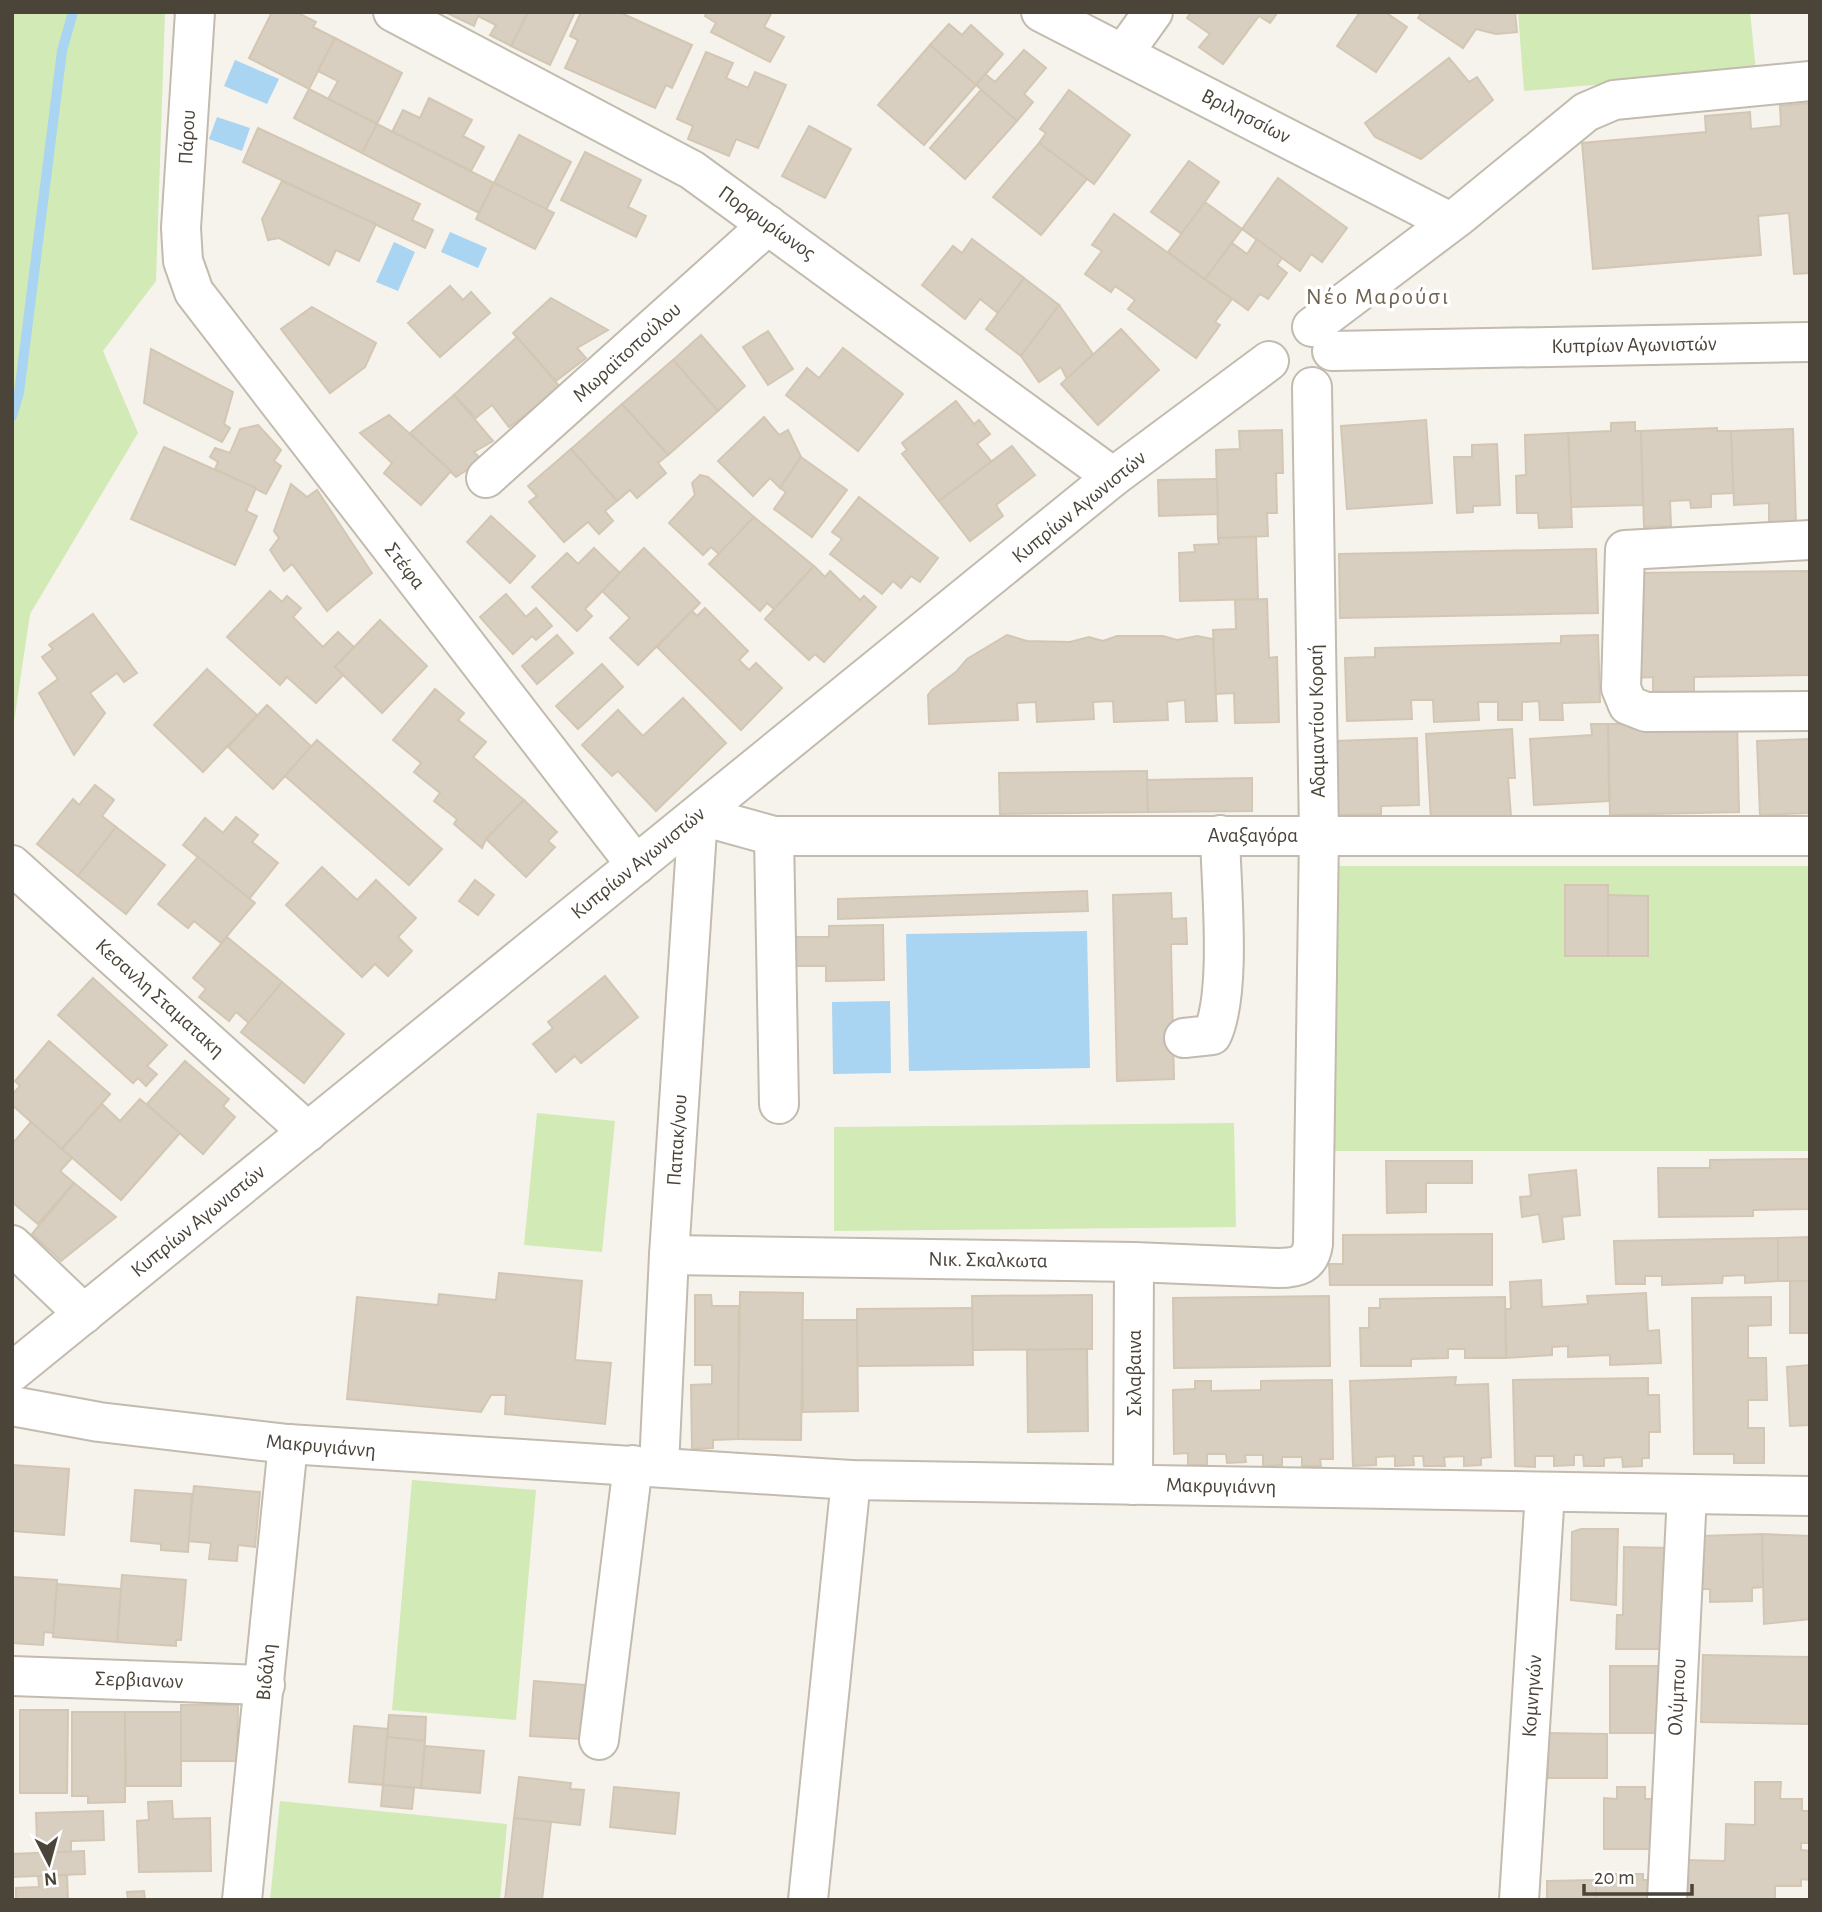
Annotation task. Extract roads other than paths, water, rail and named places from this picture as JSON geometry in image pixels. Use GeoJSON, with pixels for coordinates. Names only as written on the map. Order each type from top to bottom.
{"type":"FeatureCollection","features":[{"type":"Feature","properties":{"kind":"street","name":"Πάρου"},"geometry":{"type":"LineString","coordinates":[[183,261],[181,228],[195,12]]}},
{"type":"Feature","properties":{"kind":"street","name":"Πορφυρίωνος"},"geometry":{"type":"LineString","coordinates":[[393,12],[692,170],[1113,477]]}},
{"type":"Feature","properties":{"kind":"street","name":"Βριλησσίων"},"geometry":{"type":"LineString","coordinates":[[1041,12],[1450,222]]}},
{"type":"Feature","properties":{"kind":"street"},"geometry":{"type":"LineString","coordinates":[[1124,54],[1153,12]]}},
{"type":"Feature","properties":{"kind":"street","name":"Κυπρίων Αγωνιστών"},"geometry":{"type":"LineString","coordinates":[[1322,339],[1450,222],[1586,112],[1614,100],[1810,80]]}},
{"type":"Feature","properties":{"kind":"street","name":"Μωραϊτοπούλου"},"geometry":{"type":"LineString","coordinates":[[486,478],[768,225]]}},
{"type":"Feature","properties":{"kind":"street","name":"Στέφα"},"geometry":{"type":"LineString","coordinates":[[183,261],[194,292],[207,312],[636,865]]}},
{"type":"Feature","properties":{"kind":"street","name":"Κυπρίων Αγωνιστών"},"geometry":{"type":"LineString","coordinates":[[12,1372],[1113,477],[1269,361],[1270,350],[1281,332],[1301,325],[1322,339],[1810,342]]}},
{"type":"Feature","properties":{"kind":"street","name":"Κυπρίων Αγωνιστών"},"geometry":{"type":"LineString","coordinates":[[1312,387],[1330,370],[1322,339]]}},
{"type":"Feature","properties":{"kind":"street"},"geometry":{"type":"LineString","coordinates":[[1269,361],[1278,380],[1286,385],[1296,388],[1312,387]]}},
{"type":"Feature","properties":{"kind":"street","name":"Αδαμαντίου Κοραή"},"geometry":{"type":"LineString","coordinates":[[1306,1262],[1312,1254],[1313,1244],[1319,835],[1312,387]]}},
{"type":"Feature","properties":{"kind":"street"},"geometry":{"type":"LineString","coordinates":[[1810,540],[1625,550],[1621,688],[1628,705],[1646,712],[1810,711]]}},
{"type":"Feature","properties":{"kind":"street","name":"Αναξαγόρα"},"geometry":{"type":"LineString","coordinates":[[698,815],[774,836],[1810,836]]}},
{"type":"Feature","properties":{"kind":"street","name":"Παπακ/νου"},"geometry":{"type":"LineString","coordinates":[[646,1465],[669,1255],[698,815]]}},
{"type":"Feature","properties":{"kind":"street"},"geometry":{"type":"LineString","coordinates":[[1184,1038],[1212,1035],[1220,1019],[1220,835]]}},
{"type":"Feature","properties":{"kind":"street"},"geometry":{"type":"LineString","coordinates":[[774,836],[779,1104]]}},
{"type":"Feature","properties":{"kind":"street","name":"Κεσανλη Σταματακη"},"geometry":{"type":"LineString","coordinates":[[12,865],[308,1132]]}},
{"type":"Feature","properties":{"kind":"street"},"geometry":{"type":"LineString","coordinates":[[12,1245],[84,1314]]}},
{"type":"Feature","properties":{"kind":"street","name":"Νικ. Σκαλκωτα"},"geometry":{"type":"LineString","coordinates":[[669,1255],[1134,1262],[1278,1268],[1296,1268],[1306,1262]]}},
{"type":"Feature","properties":{"kind":"street","name":"Σκλαβαινα"},"geometry":{"type":"LineString","coordinates":[[1133,1485],[1134,1262]]}},
{"type":"Feature","properties":{"kind":"street","name":"Μακρυγιάννη"},"geometry":{"type":"LineString","coordinates":[[12,1406],[99,1422],[288,1444],[850,1480],[1810,1496]]}},
{"type":"Feature","properties":{"kind":"street","name":"Βιδάλη"},"geometry":{"type":"LineString","coordinates":[[243,1900],[288,1444]]}},
{"type":"Feature","properties":{"kind":"street"},"geometry":{"type":"LineString","coordinates":[[599,1740],[646,1465]]}},
{"type":"Feature","properties":{"kind":"street"},"geometry":{"type":"LineString","coordinates":[[808,1900],[850,1480]]}},
{"type":"Feature","properties":{"kind":"street","name":"Κομνηνών"},"geometry":{"type":"LineString","coordinates":[[1519,1900],[1545,1492]]}},
{"type":"Feature","properties":{"kind":"street","name":"Ολύμπου"},"geometry":{"type":"LineString","coordinates":[[1667,1900],[1687,1494]]}},
{"type":"Feature","properties":{"kind":"street","name":"Σερβιανων"},"geometry":{"type":"LineString","coordinates":[[12,1675],[265,1685]]}},
{"type":"Feature","properties":{"kind":"water"},"geometry":{"type":"Polygon","coordinates":[[[235,60],[279,79],[267,104],[224,86],[235,60]]]}},
{"type":"Feature","properties":{"kind":"water"},"geometry":{"type":"Polygon","coordinates":[[[217,117],[250,128],[242,151],[209,139],[217,117]]]}},
{"type":"Feature","properties":{"kind":"water"},"geometry":{"type":"Polygon","coordinates":[[[450,232],[487,248],[478,268],[441,252],[450,232]]]}},
{"type":"Feature","properties":{"kind":"water"},"geometry":{"type":"Polygon","coordinates":[[[394,242],[415,252],[398,291],[376,282],[394,242]]]}},
{"type":"Feature","properties":{"kind":"water"},"geometry":{"type":"Polygon","coordinates":[[[1087,931],[1090,1068],[909,1071],[906,934],[1087,931]]]}},
{"type":"Feature","properties":{"kind":"water"},"geometry":{"type":"Polygon","coordinates":[[[890,1001],[891,1073],[833,1074],[832,1002],[890,1001]]]}},
{"type":"Feature","properties":{"kind":"waterway"},"geometry":{"type":"LineString","coordinates":[[12,416],[19,393],[62,51],[73,12]]}},
{"type":"Feature","properties":{"kind":"district","name":"Νέο Μαρούσι"},"geometry":{"type":"Point","coordinates":[1378,297]}}]}
